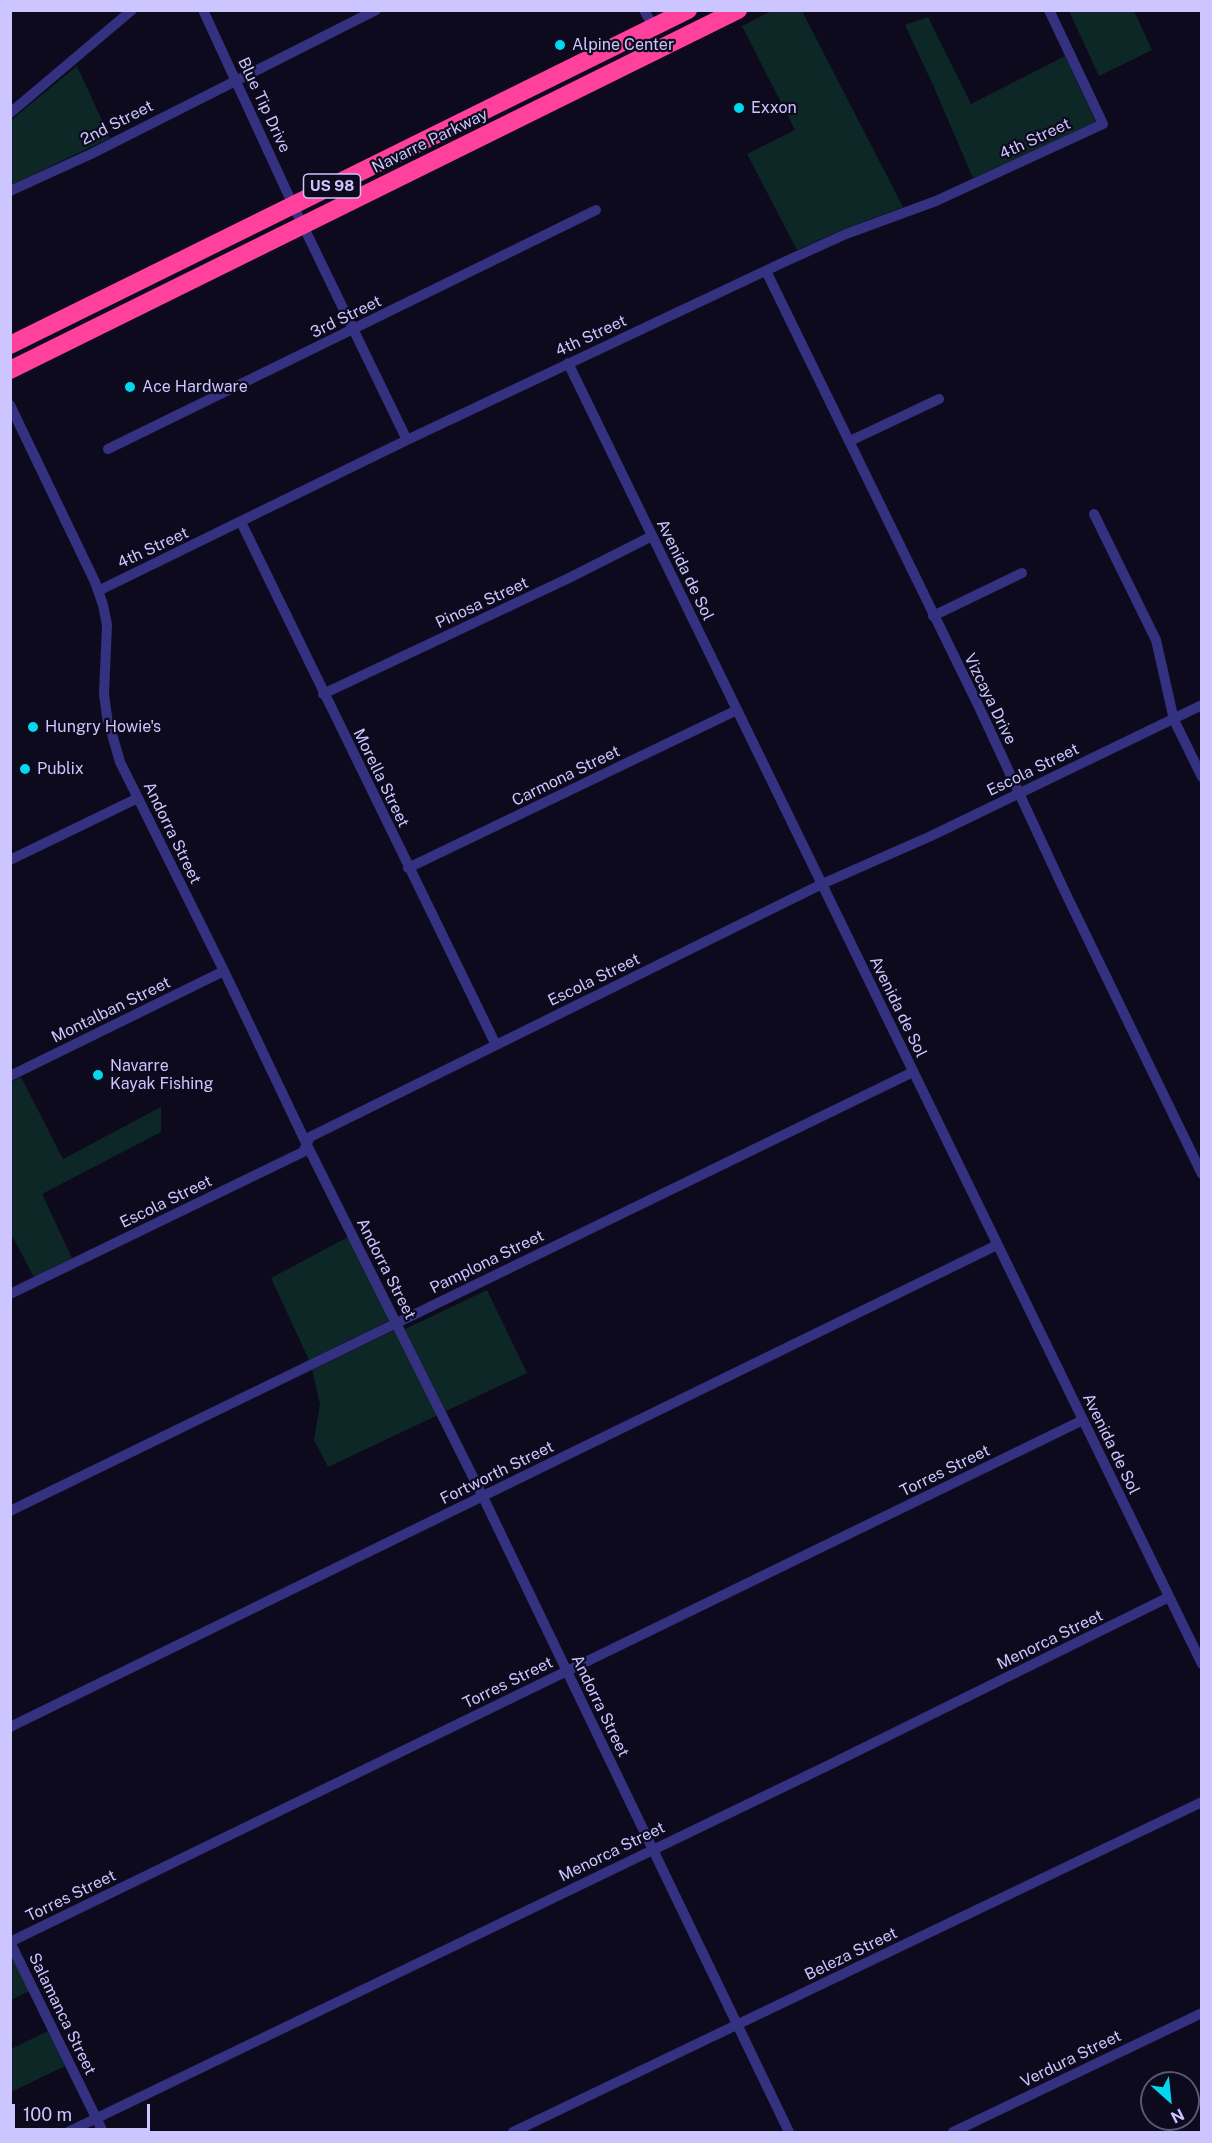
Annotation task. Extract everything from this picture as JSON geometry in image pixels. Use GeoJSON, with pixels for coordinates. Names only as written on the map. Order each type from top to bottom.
{"type":"FeatureCollection","features":[{"type":"Feature","properties":{"kind":"highway","name":"Navarre Parkway"},"geometry":{"type":"LineString","coordinates":[[10,345],[688,10]]}},
{"type":"Feature","properties":{"kind":"highway"},"geometry":{"type":"LineString","coordinates":[[676,41],[675,32],[680,26],[705,10]]}},
{"type":"Feature","properties":{"kind":"highway","name":"Navarre Parkway"},"geometry":{"type":"LineString","coordinates":[[10,370],[738,10]]}},
{"type":"Feature","properties":{"kind":"highway"},"geometry":{"type":"LineString","coordinates":[[532,113],[540,102],[648,47],[653,38],[654,28]]}},
{"type":"Feature","properties":{"kind":"street"},"geometry":{"type":"LineString","coordinates":[[10,113],[132,10]]}},
{"type":"Feature","properties":{"kind":"street","name":"Blue Tip Drive"},"geometry":{"type":"LineString","coordinates":[[203,10],[293,205],[407,440]]}},
{"type":"Feature","properties":{"kind":"street","name":"2nd Street"},"geometry":{"type":"LineString","coordinates":[[10,191],[91,154],[376,10]]}},
{"type":"Feature","properties":{"kind":"street"},"geometry":{"type":"LineString","coordinates":[[644,10],[654,28]]}},
{"type":"Feature","properties":{"kind":"street","name":"4th Street"},"geometry":{"type":"LineString","coordinates":[[98,591],[568,363],[846,234],[936,201],[1103,124],[1049,10]]}},
{"type":"Feature","properties":{"kind":"street","name":"3rd Street"},"geometry":{"type":"LineString","coordinates":[[108,449],[596,210]]}},
{"type":"Feature","properties":{"kind":"street","name":"Vizcaya Drive"},"geometry":{"type":"LineString","coordinates":[[766,271],[1202,1174]]}},
{"type":"Feature","properties":{"kind":"street","name":"Avenida de Sol"},"geometry":{"type":"LineString","coordinates":[[568,363],[1202,1664]]}},
{"type":"Feature","properties":{"kind":"street"},"geometry":{"type":"LineString","coordinates":[[850,441],[939,399]]}},
{"type":"Feature","properties":{"kind":"street","name":"Andorra Street"},"geometry":{"type":"LineString","coordinates":[[10,405],[98,591],[106,625],[104,694],[107,717],[120,762],[307,1145],[483,1497],[789,2133]]}},
{"type":"Feature","properties":{"kind":"street"},"geometry":{"type":"LineString","coordinates":[[1094,514],[1155,640],[1174,720],[1202,777]]}},
{"type":"Feature","properties":{"kind":"street","name":"Morella Street"},"geometry":{"type":"LineString","coordinates":[[241,522],[496,1045]]}},
{"type":"Feature","properties":{"kind":"street","name":"Pinosa Street"},"geometry":{"type":"LineString","coordinates":[[323,694],[569,578],[652,536]]}},
{"type":"Feature","properties":{"kind":"street"},"geometry":{"type":"LineString","coordinates":[[933,616],[1022,573]]}},
{"type":"Feature","properties":{"kind":"street","name":"Escola Street"},"geometry":{"type":"LineString","coordinates":[[10,1294],[303,1152],[310,1137],[496,1045],[822,884],[931,836],[1202,705]]}},
{"type":"Feature","properties":{"kind":"street","name":"Carmona Street"},"geometry":{"type":"LineString","coordinates":[[408,868],[736,710]]}},
{"type":"Feature","properties":{"kind":"street"},"geometry":{"type":"LineString","coordinates":[[10,860],[138,798]]}},
{"type":"Feature","properties":{"kind":"street","name":"Montalban Street"},"geometry":{"type":"LineString","coordinates":[[10,1076],[224,971]]}},
{"type":"Feature","properties":{"kind":"street","name":"Pamplona Street"},"geometry":{"type":"LineString","coordinates":[[10,1511],[913,1072]]}},
{"type":"Feature","properties":{"kind":"street","name":"Fortworth Street"},"geometry":{"type":"LineString","coordinates":[[10,1727],[997,1245]]}},
{"type":"Feature","properties":{"kind":"street","name":"Torres Street"},"geometry":{"type":"LineString","coordinates":[[11,1942],[1083,1420]]}},
{"type":"Feature","properties":{"kind":"street","name":"Menorca Street"},"geometry":{"type":"LineString","coordinates":[[68,2133],[849,1755],[1169,1597]]}},
{"type":"Feature","properties":{"kind":"street","name":"Beleza Street"},"geometry":{"type":"LineString","coordinates":[[513,2133],[1202,1802]]}},
{"type":"Feature","properties":{"kind":"street","name":"Salamanca Street"},"geometry":{"type":"LineString","coordinates":[[11,1942],[103,2133]]}},
{"type":"Feature","properties":{"kind":"street","name":"Verdura Street"},"geometry":{"type":"LineString","coordinates":[[953,2133],[1202,2013]]}},
{"type":"Feature","properties":{"kind":"green space"},"geometry":{"type":"Polygon","coordinates":[[[773,10],[802,11],[903,207],[797,250],[747,154],[795,130],[742,26],[773,10]]]}},
{"type":"Feature","properties":{"kind":"green space"},"geometry":{"type":"Polygon","coordinates":[[[1069,11],[1134,11],[1152,50],[1099,76],[1069,11]]]}},
{"type":"Feature","properties":{"kind":"green space"},"geometry":{"type":"Polygon","coordinates":[[[928,17],[971,104],[1065,56],[1096,122],[973,178],[905,25],[928,17]]]}},
{"type":"Feature","properties":{"kind":"green space"},"geometry":{"type":"Polygon","coordinates":[[[77,66],[110,138],[11,185],[11,120],[77,66]]]}},
{"type":"Feature","properties":{"kind":"green space"},"geometry":{"type":"Polygon","coordinates":[[[21,1077],[63,1159],[161,1107],[161,1132],[42,1194],[72,1258],[34,1277],[11,1234],[11,1082],[21,1077]]]}},
{"type":"Feature","properties":{"kind":"green space"},"geometry":{"type":"Polygon","coordinates":[[[348,1237],[390,1320],[309,1360],[271,1278],[348,1237]]]}},
{"type":"Feature","properties":{"kind":"green space"},"geometry":{"type":"Polygon","coordinates":[[[487,1290],[527,1373],[446,1411],[405,1329],[487,1290]]]}},
{"type":"Feature","properties":{"kind":"green space"},"geometry":{"type":"Polygon","coordinates":[[[395,1330],[438,1415],[328,1467],[314,1440],[320,1404],[312,1370],[395,1330]]]}},
{"type":"Feature","properties":{"kind":"green space"},"geometry":{"type":"Polygon","coordinates":[[[10,1952],[29,1991],[11,2000],[10,2000],[10,1952]]]}},
{"type":"Feature","properties":{"kind":"green space"},"geometry":{"type":"Polygon","coordinates":[[[48,2031],[65,2066],[11,2092],[11,2049],[48,2031]]]}},
{"type":"Feature","properties":{"kind":"place","name":"Alpine Center"},"geometry":{"type":"Point","coordinates":[560,45]}},
{"type":"Feature","properties":{"kind":"place","name":"Exxon"},"geometry":{"type":"Point","coordinates":[739,108]}},
{"type":"Feature","properties":{"kind":"place","name":"Ace Hardware"},"geometry":{"type":"Point","coordinates":[130,387]}},
{"type":"Feature","properties":{"kind":"place","name":"Hungry Howie's"},"geometry":{"type":"Point","coordinates":[33,727]}},
{"type":"Feature","properties":{"kind":"place","name":"Publix"},"geometry":{"type":"Point","coordinates":[25,769]}},
{"type":"Feature","properties":{"kind":"place","name":"Navarre Kayak Fishing"},"geometry":{"type":"Point","coordinates":[98,1075]}}]}
